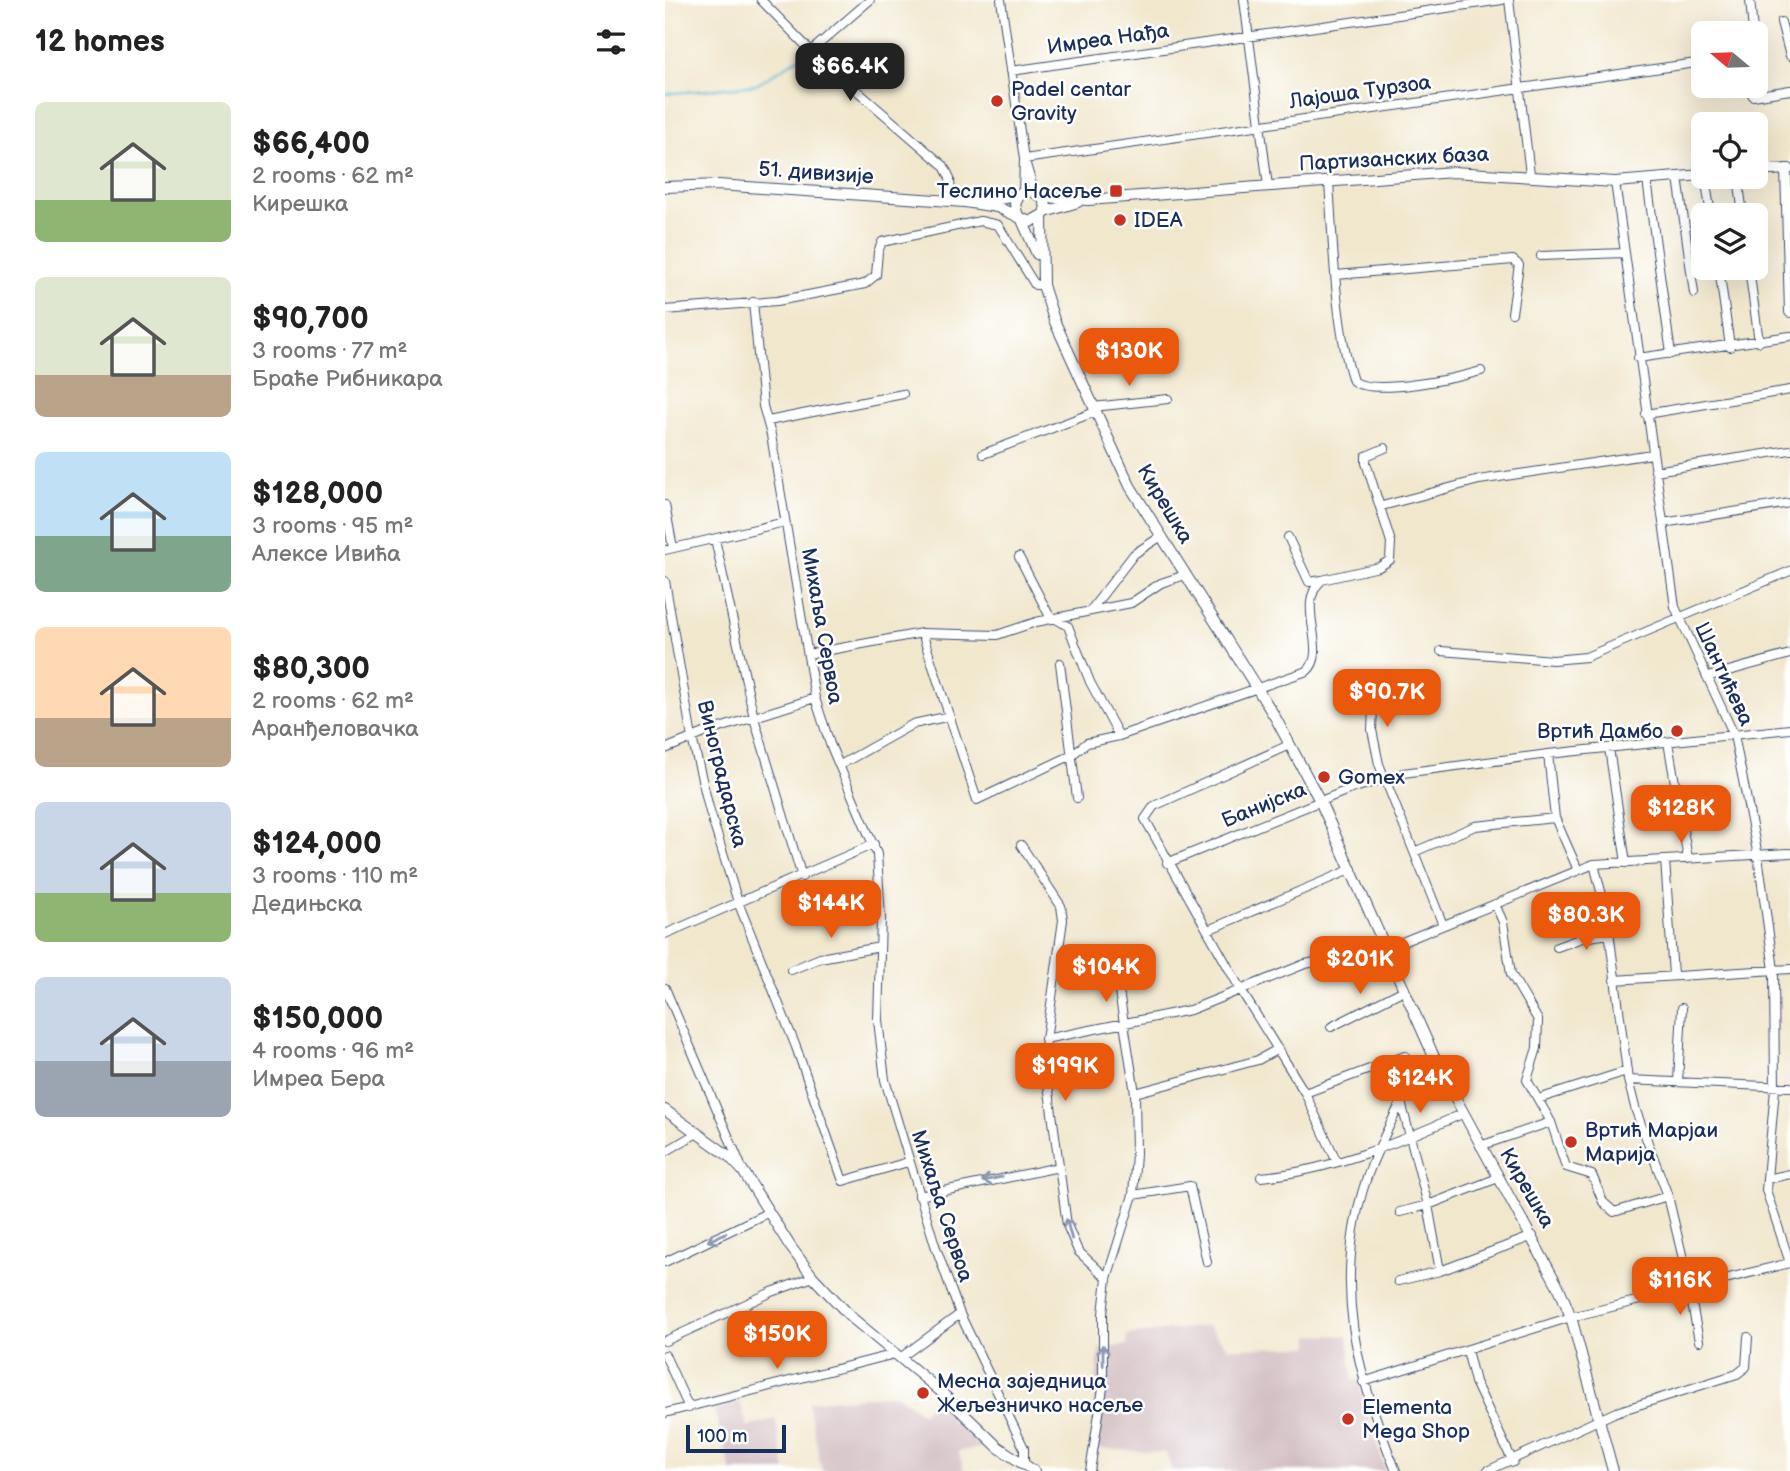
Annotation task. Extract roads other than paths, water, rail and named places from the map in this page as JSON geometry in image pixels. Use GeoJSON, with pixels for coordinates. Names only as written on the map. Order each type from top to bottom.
{"type":"FeatureCollection","features":[{"type":"Feature","properties":{"kind":"street"},"geometry":{"type":"LineString","coordinates":[[761,0],[811,51],[944,166],[950,178],[951,201]]}},
{"type":"Feature","properties":{"kind":"street"},"geometry":{"type":"LineString","coordinates":[[811,51],[870,0]]}},
{"type":"Feature","properties":{"kind":"street"},"geometry":{"type":"LineString","coordinates":[[1001,0],[1024,159],[1021,194],[1014,206],[1020,218],[1033,222],[1043,214],[1024,159]]}},
{"type":"Feature","properties":{"kind":"street"},"geometry":{"type":"LineString","coordinates":[[1244,0],[1268,186]]}},
{"type":"Feature","properties":{"kind":"street","name":"Имреа Нађа"},"geometry":{"type":"LineString","coordinates":[[1011,71],[1502,0]]}},
{"type":"Feature","properties":{"kind":"street"},"geometry":{"type":"LineString","coordinates":[[1509,0],[1530,174]]}},
{"type":"Feature","properties":{"kind":"street"},"geometry":{"type":"LineString","coordinates":[[1750,0],[1753,21]]}},
{"type":"Feature","properties":{"kind":"street"},"geometry":{"type":"LineString","coordinates":[[1781,22],[1790,56]]}},
{"type":"Feature","properties":{"kind":"street","name":"Лајоша Турзоа"},"geometry":{"type":"LineString","coordinates":[[1024,159],[1691,64]]}},
{"type":"Feature","properties":{"kind":"street"},"geometry":{"type":"LineString","coordinates":[[1768,94],[1790,90]]}},
{"type":"Feature","properties":{"kind":"street"},"geometry":{"type":"LineString","coordinates":[[1768,170],[1788,169],[1790,312]]}},
{"type":"Feature","properties":{"kind":"street","name":"Партизанских база"},"geometry":{"type":"LineString","coordinates":[[1038,194],[1088,200],[1453,172],[1530,174],[1615,182],[1691,176]]}},
{"type":"Feature","properties":{"kind":"street"},"geometry":{"type":"LineString","coordinates":[[1678,177],[1694,293]]}},
{"type":"Feature","properties":{"kind":"street"},"geometry":{"type":"LineString","coordinates":[[1647,180],[1671,354]]}},
{"type":"Feature","properties":{"kind":"street"},"geometry":{"type":"LineString","coordinates":[[1329,182],[1336,275],[1348,366],[1353,380],[1360,386],[1456,379],[1481,371]]}},
{"type":"Feature","properties":{"kind":"street","name":"Шантићева"},"geometry":{"type":"LineString","coordinates":[[1615,182],[1672,594],[1678,617],[1734,735],[1758,856],[1774,970],[1775,1089],[1766,1190],[1790,1263]]}},
{"type":"Feature","properties":{"kind":"street","name":"51. дивизије"},"geometry":{"type":"LineString","coordinates":[[665,187],[718,185],[965,202],[997,207],[1020,218]]}},
{"type":"Feature","properties":{"kind":"street"},"geometry":{"type":"LineString","coordinates":[[1021,194],[1038,194]]}},
{"type":"Feature","properties":{"kind":"street","name":"51. дивизије"},"geometry":{"type":"LineString","coordinates":[[965,202],[1021,194]]}},
{"type":"Feature","properties":{"kind":"street","name":"Партизанских база"},"geometry":{"type":"LineString","coordinates":[[1043,214],[1088,200]]}},
{"type":"Feature","properties":{"kind":"street","name":"Кирешка"},"geometry":{"type":"LineString","coordinates":[[1043,214],[1043,285],[1058,329],[1094,410],[1130,486],[1257,689],[1320,801],[1352,869],[1402,991],[1462,1114],[1532,1236],[1571,1317],[1613,1471]]}},
{"type":"Feature","properties":{"kind":"street","name":"Кирешка"},"geometry":{"type":"LineString","coordinates":[[1020,218],[1042,267]]}},
{"type":"Feature","properties":{"kind":"street"},"geometry":{"type":"LineString","coordinates":[[665,310],[799,298],[865,284],[876,275],[878,252],[882,242],[980,221],[998,225],[1035,285],[1043,285]]}},
{"type":"Feature","properties":{"kind":"street"},"geometry":{"type":"LineString","coordinates":[[1541,256],[1624,254]]}},
{"type":"Feature","properties":{"kind":"street"},"geometry":{"type":"LineString","coordinates":[[1336,275],[1513,260],[1519,265],[1512,313]]}},
{"type":"Feature","properties":{"kind":"street"},"geometry":{"type":"LineString","coordinates":[[1721,280],[1730,347]]}},
{"type":"Feature","properties":{"kind":"street"},"geometry":{"type":"LineString","coordinates":[[1751,280],[1759,342]]}},
{"type":"Feature","properties":{"kind":"street","name":"Михаља Сервоа"},"geometry":{"type":"LineString","coordinates":[[753,302],[760,378],[815,698],[874,844],[879,869],[880,1052],[894,1116],[960,1314],[1024,1448],[1024,1462]]}},
{"type":"Feature","properties":{"kind":"street"},"geometry":{"type":"LineString","coordinates":[[1638,358],[1790,337]]}},
{"type":"Feature","properties":{"kind":"street"},"geometry":{"type":"LineString","coordinates":[[1646,414],[1790,390]]}},
{"type":"Feature","properties":{"kind":"street"},"geometry":{"type":"LineString","coordinates":[[768,421],[903,394]]}},
{"type":"Feature","properties":{"kind":"street"},"geometry":{"type":"LineString","coordinates":[[983,454],[1094,410],[1168,399]]}},
{"type":"Feature","properties":{"kind":"street"},"geometry":{"type":"LineString","coordinates":[[1308,582],[1379,567],[1389,560],[1391,542],[1366,456],[1385,448]]}},
{"type":"Feature","properties":{"kind":"street"},"geometry":{"type":"LineString","coordinates":[[1655,471],[1790,450]]}},
{"type":"Feature","properties":{"kind":"street"},"geometry":{"type":"LineString","coordinates":[[1382,506],[1479,480],[1652,454]]}},
{"type":"Feature","properties":{"kind":"street"},"geometry":{"type":"LineString","coordinates":[[1663,523],[1790,503]]}},
{"type":"Feature","properties":{"kind":"street"},"geometry":{"type":"LineString","coordinates":[[665,506],[669,549],[785,522]]}},
{"type":"Feature","properties":{"kind":"street"},"geometry":{"type":"LineString","coordinates":[[1090,611],[1134,554],[1160,537]]}},
{"type":"Feature","properties":{"kind":"street"},"geometry":{"type":"LineString","coordinates":[[922,633],[977,800],[1070,756],[1087,743],[1119,736],[1257,689],[1312,667],[1315,656],[1312,592],[1288,537]]}},
{"type":"Feature","properties":{"kind":"street"},"geometry":{"type":"LineString","coordinates":[[715,539],[754,718],[802,877]]}},
{"type":"Feature","properties":{"kind":"street"},"geometry":{"type":"LineString","coordinates":[[1019,557],[1054,619],[1068,626],[1090,682],[1119,736]]}},
{"type":"Feature","properties":{"kind":"street"},"geometry":{"type":"LineString","coordinates":[[1441,651],[1571,660],[1596,653],[1790,571]]}},
{"type":"Feature","properties":{"kind":"street"},"geometry":{"type":"LineString","coordinates":[[808,654],[922,633],[997,635],[1054,619],[1131,603],[1161,583],[1185,575]]}},
{"type":"Feature","properties":{"kind":"street"},"geometry":{"type":"LineString","coordinates":[[1312,592],[1322,580]]}},
{"type":"Feature","properties":{"kind":"street","name":"Виноградарска"},"geometry":{"type":"LineString","coordinates":[[665,581],[692,738],[738,902],[796,1046],[842,1181],[908,1162]]}},
{"type":"Feature","properties":{"kind":"street"},"geometry":{"type":"LineString","coordinates":[[1707,677],[1790,654]]}},
{"type":"Feature","properties":{"kind":"street"},"geometry":{"type":"LineString","coordinates":[[1060,663],[1077,798]]}},
{"type":"Feature","properties":{"kind":"street"},"geometry":{"type":"LineString","coordinates":[[1374,684],[1374,747],[1443,925]]}},
{"type":"Feature","properties":{"kind":"street"},"geometry":{"type":"LineString","coordinates":[[665,749],[815,698]]}},
{"type":"Feature","properties":{"kind":"street"},"geometry":{"type":"LineString","coordinates":[[840,765],[913,724],[950,716]]}},
{"type":"Feature","properties":{"kind":"street","name":"Банијска"},"geometry":{"type":"LineString","coordinates":[[1167,863],[1320,801],[1385,778],[1429,769],[1548,754],[1790,729]]}},
{"type":"Feature","properties":{"kind":"street"},"geometry":{"type":"LineString","coordinates":[[1668,742],[1688,859]]}},
{"type":"Feature","properties":{"kind":"street"},"geometry":{"type":"LineString","coordinates":[[1289,745],[1147,811],[1147,827],[1242,992],[1305,1093],[1337,1162]]}},
{"type":"Feature","properties":{"kind":"street"},"geometry":{"type":"LineString","coordinates":[[1609,748],[1626,863]]}},
{"type":"Feature","properties":{"kind":"street"},"geometry":{"type":"LineString","coordinates":[[1548,754],[1556,818],[1578,870]]}},
{"type":"Feature","properties":{"kind":"street"},"geometry":{"type":"LineString","coordinates":[[1413,852],[1475,826],[1556,818]]}},
{"type":"Feature","properties":{"kind":"street"},"geometry":{"type":"LineString","coordinates":[[665,934],[874,844]]}},
{"type":"Feature","properties":{"kind":"street"},"geometry":{"type":"LineString","coordinates":[[1021,845],[1061,906],[1063,920],[1045,1039],[1046,1076],[1071,1239],[1078,1251],[1107,1278]]}},
{"type":"Feature","properties":{"kind":"street"},"geometry":{"type":"LineString","coordinates":[[1045,1039],[1190,1010],[1242,992],[1305,964],[1385,949],[1594,864],[1790,853]]}},
{"type":"Feature","properties":{"kind":"street"},"geometry":{"type":"LineString","coordinates":[[1665,860],[1673,975]]}},
{"type":"Feature","properties":{"kind":"street"},"geometry":{"type":"LineString","coordinates":[[1594,864],[1609,934],[1628,1076],[1636,1111],[1668,1196],[1699,1341]]}},
{"type":"Feature","properties":{"kind":"street"},"geometry":{"type":"LineString","coordinates":[[1207,930],[1352,869]]}},
{"type":"Feature","properties":{"kind":"street"},"geometry":{"type":"LineString","coordinates":[[1495,904],[1503,922],[1511,974],[1538,1020],[1537,1048],[1527,1080],[1551,1122],[1566,1167],[1593,1175],[1608,1210],[1622,1211],[1668,1196]]}},
{"type":"Feature","properties":{"kind":"street"},"geometry":{"type":"LineString","coordinates":[[1557,947],[1582,937],[1609,934]]}},
{"type":"Feature","properties":{"kind":"street"},"geometry":{"type":"LineString","coordinates":[[791,970],[820,958],[880,947]]}},
{"type":"Feature","properties":{"kind":"street"},"geometry":{"type":"LineString","coordinates":[[1614,979],[1790,969]]}},
{"type":"Feature","properties":{"kind":"street"},"geometry":{"type":"LineString","coordinates":[[1090,1471],[1103,1388],[1103,1314],[1107,1278],[1133,1195],[1136,1154],[1135,1093],[1117,979]]}},
{"type":"Feature","properties":{"kind":"street"},"geometry":{"type":"LineString","coordinates":[[665,988],[722,1116],[743,1171],[813,1277],[852,1318],[939,1390],[998,1447],[1034,1471]]}},
{"type":"Feature","properties":{"kind":"street"},"geometry":{"type":"LineString","coordinates":[[1331,1027],[1402,991]]}},
{"type":"Feature","properties":{"kind":"street"},"geometry":{"type":"LineString","coordinates":[[1678,1082],[1682,1008]]}},
{"type":"Feature","properties":{"kind":"street"},"geometry":{"type":"LineString","coordinates":[[1135,1093],[1258,1060],[1278,1049]]}},
{"type":"Feature","properties":{"kind":"street"},"geometry":{"type":"LineString","coordinates":[[1305,1093],[1405,1056]]}},
{"type":"Feature","properties":{"kind":"street"},"geometry":{"type":"LineString","coordinates":[[1538,1099],[1628,1076],[1775,1089],[1790,1087]]}},
{"type":"Feature","properties":{"kind":"street"},"geometry":{"type":"LineString","coordinates":[[1396,1471],[1363,1382],[1351,1320],[1350,1255],[1361,1194],[1401,1102],[1428,1205],[1440,1271]]}},
{"type":"Feature","properties":{"kind":"street"},"geometry":{"type":"LineString","coordinates":[[665,1110],[743,1171]]}},
{"type":"Feature","properties":{"kind":"street"},"geometry":{"type":"LineString","coordinates":[[1261,1177],[1292,1174],[1337,1162],[1412,1136],[1462,1114]]}},
{"type":"Feature","properties":{"kind":"street"},"geometry":{"type":"LineString","coordinates":[[1480,1146],[1551,1122]]}},
{"type":"Feature","properties":{"kind":"street"},"geometry":{"type":"LineString","coordinates":[[665,1152],[697,1133]]}},
{"type":"Feature","properties":{"kind":"street"},"geometry":{"type":"LineString","coordinates":[[919,1196],[997,1177],[1059,1167]]}},
{"type":"Feature","properties":{"kind":"street"},"geometry":{"type":"LineString","coordinates":[[1767,1179],[1790,1174]]}},
{"type":"Feature","properties":{"kind":"street"},"geometry":{"type":"LineString","coordinates":[[1400,1212],[1428,1205],[1498,1178]]}},
{"type":"Feature","properties":{"kind":"street"},"geometry":{"type":"LineString","coordinates":[[1133,1195],[1190,1186],[1207,1262]]}},
{"type":"Feature","properties":{"kind":"street"},"geometry":{"type":"LineString","coordinates":[[665,1262],[769,1212]]}},
{"type":"Feature","properties":{"kind":"street"},"geometry":{"type":"LineString","coordinates":[[1398,1281],[1440,1271],[1532,1236]]}},
{"type":"Feature","properties":{"kind":"street"},"geometry":{"type":"LineString","coordinates":[[1363,1382],[1571,1317],[1790,1263]]}},
{"type":"Feature","properties":{"kind":"street"},"geometry":{"type":"LineString","coordinates":[[665,1341],[772,1292],[813,1277]]}},
{"type":"Feature","properties":{"kind":"street"},"geometry":{"type":"LineString","coordinates":[[665,1413],[897,1356],[960,1314]]}},
{"type":"Feature","properties":{"kind":"street"},"geometry":{"type":"LineString","coordinates":[[1487,1471],[1616,1412],[1737,1374],[1746,1367],[1748,1337]]}},
{"type":"Feature","properties":{"kind":"street"},"geometry":{"type":"LineString","coordinates":[[1467,1349],[1475,1382],[1512,1460]]}},
{"type":"Feature","properties":{"kind":"street"},"geometry":{"type":"LineString","coordinates":[[665,1355],[689,1408]]}},
{"type":"Feature","properties":{"kind":"waterway"},"geometry":{"type":"LineString","coordinates":[[665,94],[756,85],[805,54]]}},
{"type":"Feature","properties":{"kind":"place","name":"Padel centar Gravity"},"geometry":{"type":"Point","coordinates":[997,101]}},
{"type":"Feature","properties":{"kind":"place","name":"Теслино Насеље"},"geometry":{"type":"Point","coordinates":[1116,191]}},
{"type":"Feature","properties":{"kind":"place","name":"IDEA"},"geometry":{"type":"Point","coordinates":[1120,220]}},
{"type":"Feature","properties":{"kind":"place","name":"Вртић Дамбо"},"geometry":{"type":"Point","coordinates":[1677,731]}},
{"type":"Feature","properties":{"kind":"place","name":"Gomex"},"geometry":{"type":"Point","coordinates":[1324,777]}},
{"type":"Feature","properties":{"kind":"place","name":"Вртић Марјаи Марија"},"geometry":{"type":"Point","coordinates":[1571,1142]}},
{"type":"Feature","properties":{"kind":"place","name":"Месна заједница Жељезничко насеље"},"geometry":{"type":"Point","coordinates":[923,1393]}},
{"type":"Feature","properties":{"kind":"place","name":"Elementa Mega Shop"},"geometry":{"type":"Point","coordinates":[1348,1419]}}]}
